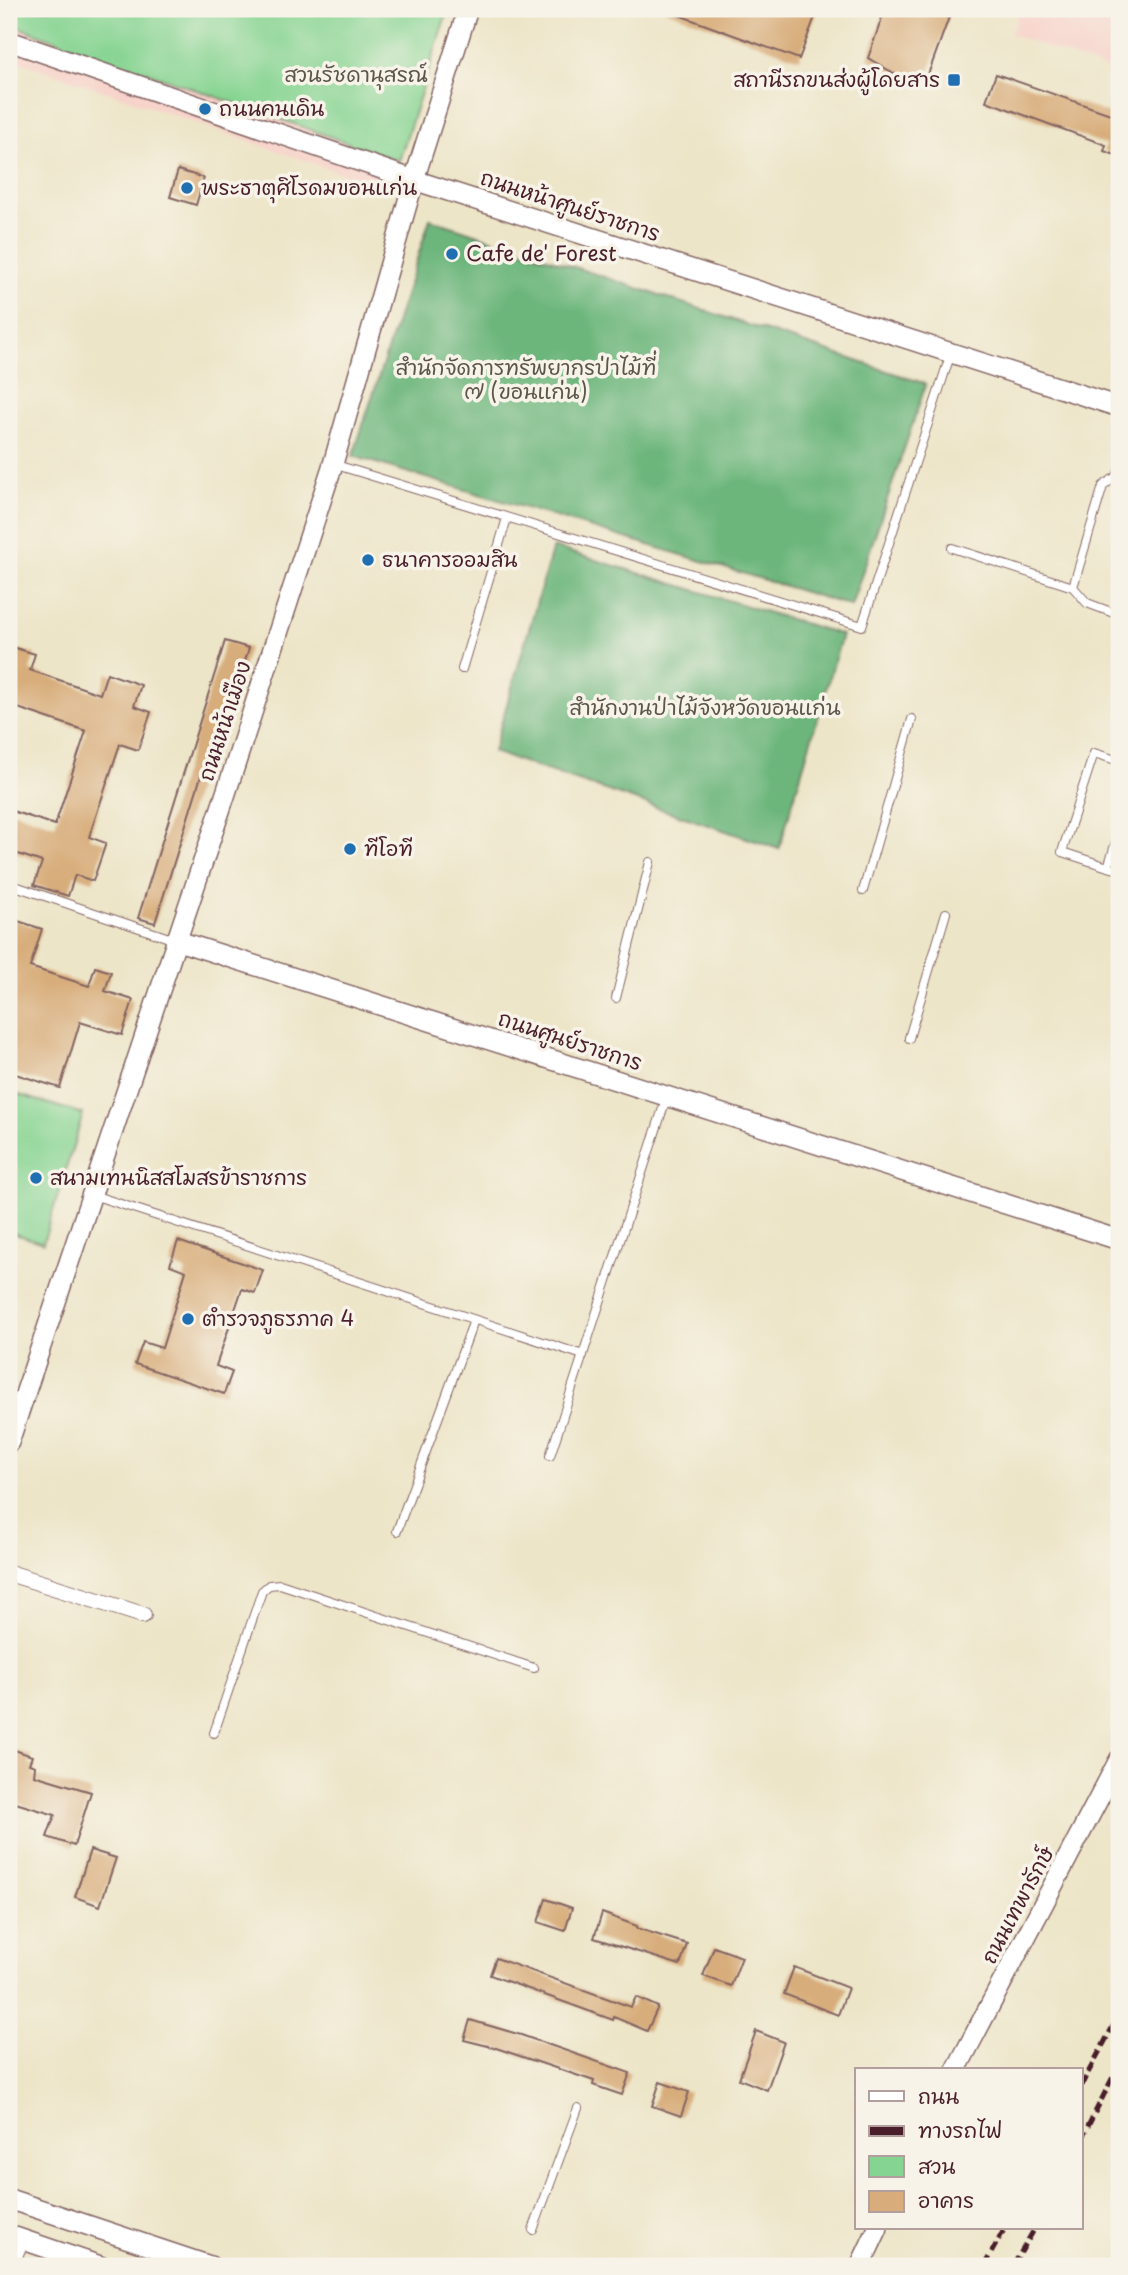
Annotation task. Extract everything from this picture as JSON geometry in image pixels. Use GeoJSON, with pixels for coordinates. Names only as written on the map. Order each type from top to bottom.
{"type":"FeatureCollection","features":[{"type":"Feature","properties":{"kind":"street","name":"ถนนหน้าเมือง"},"geometry":{"type":"LineString","coordinates":[[9,1442],[333,464],[414,180],[468,9]]}},
{"type":"Feature","properties":{"kind":"street","name":"ถนนหน้าศูนย์ราชการ"},"geometry":{"type":"LineString","coordinates":[[9,41],[414,180],[1119,407]]}},
{"type":"Feature","properties":{"kind":"street","name":"ถนนศูนย์ราชการ"},"geometry":{"type":"LineString","coordinates":[[175,940],[1119,1240]]}},
{"type":"Feature","properties":{"kind":"street"},"geometry":{"type":"LineString","coordinates":[[9,1573],[143,1615]]}},
{"type":"Feature","properties":{"kind":"street","name":"ถนนเทพารักษ์"},"geometry":{"type":"LineString","coordinates":[[957,2068],[1119,1760]]}},
{"type":"Feature","properties":{"kind":"street"},"geometry":{"type":"LineString","coordinates":[[9,2199],[209,2266]]}},
{"type":"Feature","properties":{"kind":"street"},"geometry":{"type":"LineString","coordinates":[[860,2266],[876,2230]]}},
{"type":"Feature","properties":{"kind":"street"},"geometry":{"type":"LineString","coordinates":[[10,2266],[15,2237],[100,2266]]}},
{"type":"Feature","properties":{"kind":"lane"},"geometry":{"type":"LineString","coordinates":[[333,464],[862,626],[951,353]]}},
{"type":"Feature","properties":{"kind":"lane"},"geometry":{"type":"LineString","coordinates":[[1073,587],[1103,485],[1117,476],[1119,471]]}},
{"type":"Feature","properties":{"kind":"lane"},"geometry":{"type":"LineString","coordinates":[[463,669],[507,518]]}},
{"type":"Feature","properties":{"kind":"lane"},"geometry":{"type":"LineString","coordinates":[[952,548],[1073,587],[1087,603],[1119,615]]}},
{"type":"Feature","properties":{"kind":"lane"},"geometry":{"type":"LineString","coordinates":[[863,891],[912,719]]}},
{"type":"Feature","properties":{"kind":"lane"},"geometry":{"type":"LineString","coordinates":[[1119,761],[1094,752],[1062,852],[1119,870]]}},
{"type":"Feature","properties":{"kind":"lane"},"geometry":{"type":"LineString","coordinates":[[1108,867],[1119,833]]}},
{"type":"Feature","properties":{"kind":"lane"},"geometry":{"type":"LineString","coordinates":[[616,998],[650,862]]}},
{"type":"Feature","properties":{"kind":"lane","name":"ถนนศูนย์ราชการ"},"geometry":{"type":"LineString","coordinates":[[9,884],[175,940]]}},
{"type":"Feature","properties":{"kind":"lane"},"geometry":{"type":"LineString","coordinates":[[909,1038],[946,914]]}},
{"type":"Feature","properties":{"kind":"lane"},"geometry":{"type":"LineString","coordinates":[[550,1456],[667,1096]]}},
{"type":"Feature","properties":{"kind":"lane"},"geometry":{"type":"LineString","coordinates":[[91,1194],[583,1355]]}},
{"type":"Feature","properties":{"kind":"lane"},"geometry":{"type":"LineString","coordinates":[[397,1531],[474,1320]]}},
{"type":"Feature","properties":{"kind":"lane"},"geometry":{"type":"LineString","coordinates":[[214,1733],[262,1591],[270,1585],[280,1584],[534,1668]]}},
{"type":"Feature","properties":{"kind":"lane"},"geometry":{"type":"LineString","coordinates":[[533,2230],[578,2108]]}},
{"type":"Feature","properties":{"kind":"shaded area"},"geometry":{"type":"Polygon","coordinates":[[[1020,9],[1119,9],[1119,74],[1011,34],[1020,9]]]}},
{"type":"Feature","properties":{"kind":"shaded area","name":"ถนนคนเดิน"},"geometry":{"type":"Polygon","coordinates":[[[9,24],[399,161],[390,190],[9,58],[9,24]]]}},
{"type":"Feature","properties":{"kind":"green space","name":"สวนรัชดานุสรณ์"},"geometry":{"type":"Polygon","coordinates":[[[9,9],[448,9],[399,161],[9,24],[9,9]]]}},
{"type":"Feature","properties":{"kind":"green space","name":"สำนักจัดการทรัพยากรป่าไม้ที่ ๗ (ขอนแก่น)"},"geometry":{"type":"Polygon","coordinates":[[[430,219],[926,384],[851,606],[353,456],[430,219]]]}},
{"type":"Feature","properties":{"kind":"green space","name":"สำนักงานป่าไม้จังหวัดขอนแก่น"},"geometry":{"type":"Polygon","coordinates":[[[553,547],[842,635],[779,849],[493,752],[553,547]]]}},
{"type":"Feature","properties":{"kind":"green space","name":"สนามเทนนิสสโมสรข้าราชการ"},"geometry":{"type":"Polygon","coordinates":[[[9,1092],[83,1114],[43,1243],[9,1232],[9,1092]]]}},
{"type":"Feature","properties":{"kind":"building"},"geometry":{"type":"Polygon","coordinates":[[[665,9],[818,9],[799,59],[665,9]]]}},
{"type":"Feature","properties":{"kind":"building"},"geometry":{"type":"Polygon","coordinates":[[[885,9],[952,9],[926,80],[895,74],[868,58],[885,9]]]}},
{"type":"Feature","properties":{"kind":"building"},"geometry":{"type":"Polygon","coordinates":[[[996,74],[1119,115],[1119,156],[1104,151],[1106,145],[986,101],[996,74]]]}},
{"type":"Feature","properties":{"kind":"building","name":"พระธาตุศิโรดมขอนแก่น"},"geometry":{"type":"Polygon","coordinates":[[[178,170],[204,178],[196,205],[170,197],[178,170]]]}},
{"type":"Feature","properties":{"kind":"building"},"geometry":{"type":"Polygon","coordinates":[[[225,641],[249,648],[224,728],[217,725],[155,923],[138,918],[225,641]]]}},
{"type":"Feature","properties":{"kind":"building"},"geometry":{"type":"Polygon","coordinates":[[[9,646],[35,654],[30,670],[100,694],[107,673],[141,685],[134,706],[151,712],[138,750],[120,744],[89,837],[106,843],[93,881],[75,875],[68,896],[34,885],[42,862],[9,851],[9,810],[55,825],[86,731],[9,705],[9,646]]]}},
{"type":"Feature","properties":{"kind":"building"},"geometry":{"type":"Polygon","coordinates":[[[9,918],[42,929],[30,967],[89,986],[95,967],[111,972],[105,991],[133,1000],[122,1035],[80,1022],[60,1088],[9,1072],[9,918]]]}},
{"type":"Feature","properties":{"kind":"building"},"geometry":{"type":"Polygon","coordinates":[[[178,1241],[263,1270],[255,1293],[242,1289],[216,1366],[232,1372],[224,1394],[135,1364],[143,1342],[162,1348],[186,1271],[170,1265],[178,1241]]]}},
{"type":"Feature","properties":{"kind":"building"},"geometry":{"type":"Polygon","coordinates":[[[9,1748],[32,1756],[29,1764],[35,1766],[34,1775],[91,1792],[74,1846],[47,1837],[55,1815],[9,1801],[9,1748]]]}},
{"type":"Feature","properties":{"kind":"building"},"geometry":{"type":"Polygon","coordinates":[[[90,1850],[116,1858],[100,1906],[75,1897],[90,1850]]]}},
{"type":"Feature","properties":{"kind":"building"},"geometry":{"type":"Polygon","coordinates":[[[546,1899],[572,1908],[565,1931],[538,1922],[546,1899]]]}},
{"type":"Feature","properties":{"kind":"building"},"geometry":{"type":"Polygon","coordinates":[[[602,1913],[637,1926],[636,1928],[687,1944],[680,1965],[594,1938],[602,1913]]]}},
{"type":"Feature","properties":{"kind":"building"},"geometry":{"type":"Polygon","coordinates":[[[714,1947],[742,1957],[731,1986],[703,1976],[714,1947]]]}},
{"type":"Feature","properties":{"kind":"building"},"geometry":{"type":"Polygon","coordinates":[[[496,1958],[631,2007],[636,1997],[658,2007],[647,2031],[490,1975],[496,1958]]]}},
{"type":"Feature","properties":{"kind":"building"},"geometry":{"type":"Polygon","coordinates":[[[794,1967],[848,1988],[838,2015],[784,1994],[794,1967]]]}},
{"type":"Feature","properties":{"kind":"building"},"geometry":{"type":"Polygon","coordinates":[[[470,2020],[630,2073],[622,2095],[593,2085],[594,2081],[464,2040],[470,2020]]]}},
{"type":"Feature","properties":{"kind":"building"},"geometry":{"type":"Polygon","coordinates":[[[756,2031],[784,2042],[767,2090],[739,2079],[756,2031]]]}},
{"type":"Feature","properties":{"kind":"building"},"geometry":{"type":"Polygon","coordinates":[[[660,2082],[689,2092],[681,2116],[652,2106],[660,2082]]]}},
{"type":"Feature","properties":{"kind":"railway"},"geometry":{"type":"LineString","coordinates":[[1082,2084],[1119,2015]]}},
{"type":"Feature","properties":{"kind":"railway"},"geometry":{"type":"LineString","coordinates":[[1082,2138],[1119,2065]]}},
{"type":"Feature","properties":{"kind":"railway"},"geometry":{"type":"LineString","coordinates":[[984,2266],[1004,2230]]}},
{"type":"Feature","properties":{"kind":"railway"},"geometry":{"type":"LineString","coordinates":[[1013,2266],[1034,2230]]}},
{"type":"Feature","properties":{"kind":"place","name":"สถานีรถขนส่งผู้โดยสาร"},"geometry":{"type":"Point","coordinates":[954,80]}},
{"type":"Feature","properties":{"kind":"place","name":"ถนนคนเดิน"},"geometry":{"type":"Point","coordinates":[205,109]}},
{"type":"Feature","properties":{"kind":"place","name":"พระธาตุศิโรดมขอนแก่น"},"geometry":{"type":"Point","coordinates":[187,188]}},
{"type":"Feature","properties":{"kind":"place","name":"Cafe de' Forest"},"geometry":{"type":"Point","coordinates":[452,254]}},
{"type":"Feature","properties":{"kind":"place","name":"ธนาคารออมสิน"},"geometry":{"type":"Point","coordinates":[368,560]}},
{"type":"Feature","properties":{"kind":"place","name":"ทีโอที"},"geometry":{"type":"Point","coordinates":[350,849]}},
{"type":"Feature","properties":{"kind":"place","name":"สนามเทนนิสสโมสรข้าราชการ"},"geometry":{"type":"Point","coordinates":[36,1178]}},
{"type":"Feature","properties":{"kind":"place","name":"ตำรวจภูธรภาค 4"},"geometry":{"type":"Point","coordinates":[188,1319]}}]}
